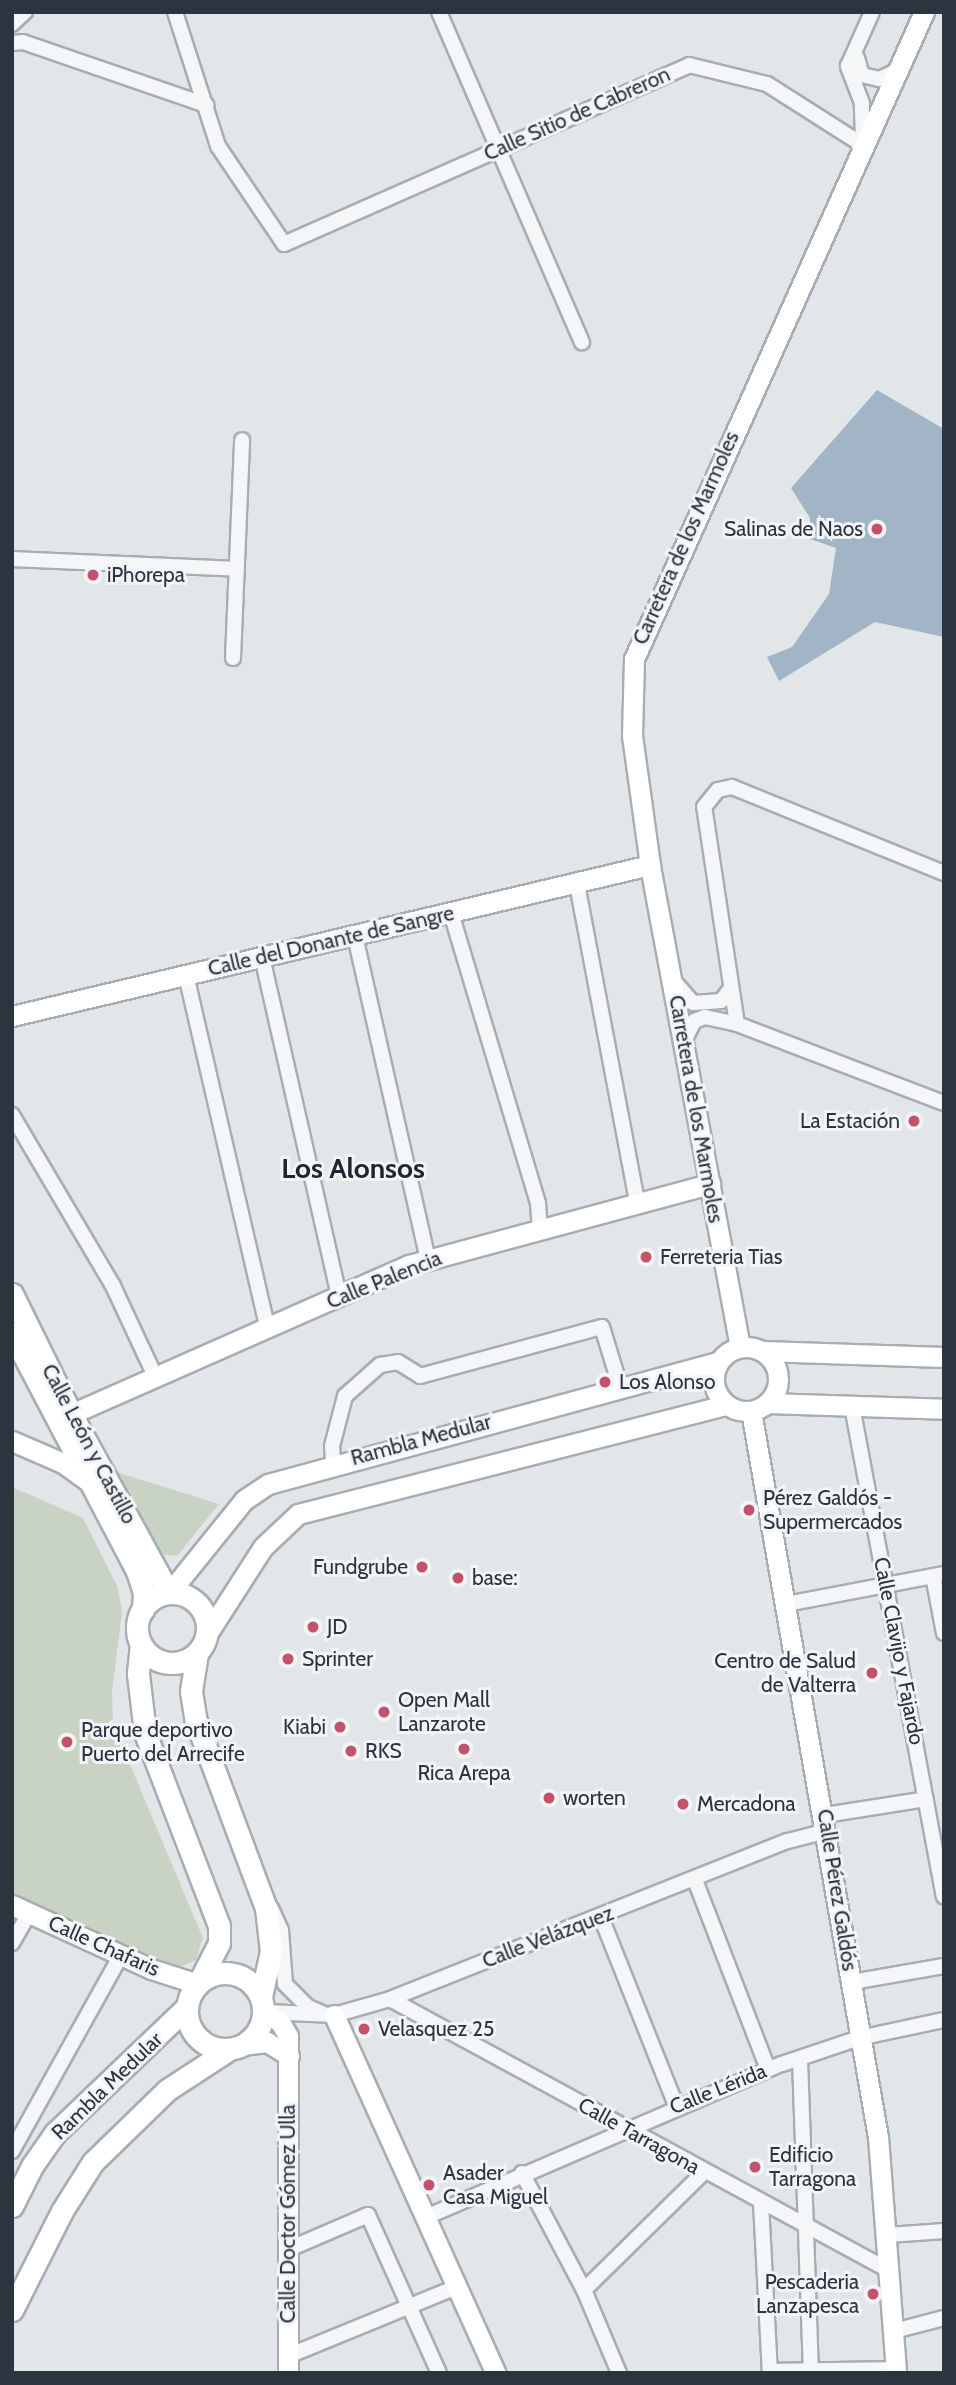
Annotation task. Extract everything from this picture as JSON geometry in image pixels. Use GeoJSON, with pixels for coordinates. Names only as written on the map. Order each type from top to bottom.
{"type":"FeatureCollection","features":[{"type":"Feature","properties":{"kind":"main road","name":"Carretera de los Marmoles"},"geometry":{"type":"LineString","coordinates":[[740,1347],[684,1042],[686,1009],[672,979],[650,865],[632,736],[634,659],[924,12]]}},
{"type":"Feature","properties":{"kind":"main road","name":"Calle del Donante de Sangre"},"geometry":{"type":"LineString","coordinates":[[12,1016],[650,865]]}},
{"type":"Feature","properties":{"kind":"main road","name":"Calle Palencia"},"geometry":{"type":"LineString","coordinates":[[71,1414],[428,1259],[637,1201],[710,1184]]}},
{"type":"Feature","properties":{"kind":"main road","name":"Calle León y Castillo"},"geometry":{"type":"LineString","coordinates":[[12,1294],[71,1414],[169,1593]]}},
{"type":"Feature","properties":{"kind":"main road","name":"Calle León y Castillo"},"geometry":{"type":"LineString","coordinates":[[12,1333],[86,1480],[137,1571],[143,1610]]}},
{"type":"Feature","properties":{"kind":"main road"},"geometry":{"type":"LineString","coordinates":[[944,1357],[763,1351],[740,1347],[718,1362],[715,1390],[726,1405],[944,1409]]}},
{"type":"Feature","properties":{"kind":"main road"},"geometry":{"type":"LineString","coordinates":[[759,1407],[778,1376],[763,1351]]}},
{"type":"Feature","properties":{"kind":"main road","name":"Rambla Medular"},"geometry":{"type":"LineString","coordinates":[[169,1593],[200,1558],[244,1500],[268,1484],[333,1463],[718,1362]]}},
{"type":"Feature","properties":{"kind":"main road","name":"Rambla Medular"},"geometry":{"type":"LineString","coordinates":[[262,2004],[271,1951],[266,1908],[196,1721],[191,1691],[202,1643],[274,1533],[298,1514],[726,1405]]}},
{"type":"Feature","properties":{"kind":"main road","name":"Calle Pérez Galdós"},"geometry":{"type":"LineString","coordinates":[[759,1407],[786,1604],[826,1823],[859,2038],[878,2137],[888,2235],[896,2371]]}},
{"type":"Feature","properties":{"kind":"main road"},"geometry":{"type":"LineString","coordinates":[[12,1441],[63,1463],[86,1480]]}},
{"type":"Feature","properties":{"kind":"main road"},"geometry":{"type":"LineString","coordinates":[[156,1566],[166,1572],[179,1570],[200,1558]]}},
{"type":"Feature","properties":{"kind":"main road"},"geometry":{"type":"LineString","coordinates":[[141,1644],[149,1654],[173,1663],[202,1643],[202,1609],[193,1600],[169,1593],[143,1610],[138,1633],[141,1644],[138,1674],[145,1733],[219,1926],[219,1943],[187,2007],[198,2038],[208,2045],[236,2047],[267,2042],[289,2056]]}},
{"type":"Feature","properties":{"kind":"main road","name":"Calle Chafaris"},"geometry":{"type":"LineString","coordinates":[[21,1909],[121,1955],[198,1984]]}},
{"type":"Feature","properties":{"kind":"main road"},"geometry":{"type":"LineString","coordinates":[[198,1984],[212,1975],[233,1973],[253,1984],[262,2004],[257,2031],[236,2047]]}},
{"type":"Feature","properties":{"kind":"main road","name":"Calle Doctor Gómez Ulla"},"geometry":{"type":"LineString","coordinates":[[262,2004],[280,2022],[288,2036],[288,2364]]}},
{"type":"Feature","properties":{"kind":"main road","name":"Rambla Medular"},"geometry":{"type":"LineString","coordinates":[[12,2206],[55,2133],[187,2007]]}},
{"type":"Feature","properties":{"kind":"main road"},"geometry":{"type":"LineString","coordinates":[[334,2015],[496,2373]]}},
{"type":"Feature","properties":{"kind":"main road","name":"Rambla Medular"},"geometry":{"type":"LineString","coordinates":[[12,2310],[62,2211],[93,2162],[167,2090],[236,2047]]}},
{"type":"Feature","properties":{"kind":"street"},"geometry":{"type":"LineString","coordinates":[[12,24],[25,12]]}},
{"type":"Feature","properties":{"kind":"street"},"geometry":{"type":"LineString","coordinates":[[175,12],[206,105]]}},
{"type":"Feature","properties":{"kind":"street"},"geometry":{"type":"LineString","coordinates":[[439,12],[500,147],[582,342]]}},
{"type":"Feature","properties":{"kind":"street"},"geometry":{"type":"LineString","coordinates":[[861,153],[862,103],[848,66],[872,12]]}},
{"type":"Feature","properties":{"kind":"street"},"geometry":{"type":"LineString","coordinates":[[12,43],[23,42],[206,105]]}},
{"type":"Feature","properties":{"kind":"street"},"geometry":{"type":"LineString","coordinates":[[857,47],[862,75],[878,79],[896,71]]}},
{"type":"Feature","properties":{"kind":"street","name":"Calle Sitio de Cabreron"},"geometry":{"type":"LineString","coordinates":[[206,105],[218,146],[284,244],[689,65],[767,84],[858,142],[861,153]]}},
{"type":"Feature","properties":{"kind":"street"},"geometry":{"type":"LineString","coordinates":[[233,658],[242,440]]}},
{"type":"Feature","properties":{"kind":"street"},"geometry":{"type":"LineString","coordinates":[[12,559],[237,569]]}},
{"type":"Feature","properties":{"kind":"street"},"geometry":{"type":"LineString","coordinates":[[737,1024],[704,807],[718,790],[732,787],[944,873]]}},
{"type":"Feature","properties":{"kind":"street"},"geometry":{"type":"LineString","coordinates":[[577,884],[637,1201]]}},
{"type":"Feature","properties":{"kind":"street"},"geometry":{"type":"LineString","coordinates":[[451,914],[538,1203],[540,1229]]}},
{"type":"Feature","properties":{"kind":"street"},"geometry":{"type":"LineString","coordinates":[[355,936],[428,1259]]}},
{"type":"Feature","properties":{"kind":"street"},"geometry":{"type":"LineString","coordinates":[[262,957],[339,1297]]}},
{"type":"Feature","properties":{"kind":"street"},"geometry":{"type":"LineString","coordinates":[[187,975],[267,1327]]}},
{"type":"Feature","properties":{"kind":"street"},"geometry":{"type":"LineString","coordinates":[[686,1009],[721,1001],[731,988]]}},
{"type":"Feature","properties":{"kind":"street"},"geometry":{"type":"LineString","coordinates":[[684,1042],[694,1021],[705,1017],[737,1024],[944,1102]]}},
{"type":"Feature","properties":{"kind":"street"},"geometry":{"type":"LineString","coordinates":[[12,1115],[113,1286],[155,1376]]}},
{"type":"Feature","properties":{"kind":"street"},"geometry":{"type":"LineString","coordinates":[[333,1463],[332,1446],[345,1396],[380,1364],[398,1362],[420,1376],[602,1327],[620,1386]]}},
{"type":"Feature","properties":{"kind":"street","name":"Calle Clavijo y Fajardo"},"geometry":{"type":"LineString","coordinates":[[852,1406],[944,1896]]}},
{"type":"Feature","properties":{"kind":"street"},"geometry":{"type":"LineString","coordinates":[[786,1604],[938,1575],[944,1633]]}},
{"type":"Feature","properties":{"kind":"street","name":"Calle Velázquez"},"geometry":{"type":"LineString","coordinates":[[262,2004],[334,2015],[390,1999],[695,1880],[788,1842],[826,1823],[926,1799]]}},
{"type":"Feature","properties":{"kind":"street"},"geometry":{"type":"LineString","coordinates":[[695,1880],[768,2069]]}},
{"type":"Feature","properties":{"kind":"street"},"geometry":{"type":"LineString","coordinates":[[258,1885],[281,1930],[285,1984],[307,2007],[334,2015]]}},
{"type":"Feature","properties":{"kind":"street"},"geometry":{"type":"LineString","coordinates":[[12,1943],[21,1909]]}},
{"type":"Feature","properties":{"kind":"street"},"geometry":{"type":"LineString","coordinates":[[601,1916],[676,2105]]}},
{"type":"Feature","properties":{"kind":"street"},"geometry":{"type":"LineString","coordinates":[[12,2151],[121,1955]]}},
{"type":"Feature","properties":{"kind":"street"},"geometry":{"type":"LineString","coordinates":[[852,1982],[944,1966]]}},
{"type":"Feature","properties":{"kind":"street","name":"Calle Tarragona"},"geometry":{"type":"LineString","coordinates":[[390,1999],[890,2271]]}},
{"type":"Feature","properties":{"kind":"street","name":"Calle Lérida"},"geometry":{"type":"LineString","coordinates":[[425,2217],[676,2105],[768,2069],[859,2038],[944,2020]]}},
{"type":"Feature","properties":{"kind":"street"},"geometry":{"type":"LineString","coordinates":[[800,2059],[811,2372]]}},
{"type":"Feature","properties":{"kind":"street"},"geometry":{"type":"LineString","coordinates":[[584,2290],[704,2172]]}},
{"type":"Feature","properties":{"kind":"street"},"geometry":{"type":"LineString","coordinates":[[522,2173],[584,2290],[619,2373]]}},
{"type":"Feature","properties":{"kind":"street"},"geometry":{"type":"LineString","coordinates":[[761,2203],[770,2372],[896,2371]]}},
{"type":"Feature","properties":{"kind":"street"},"geometry":{"type":"LineString","coordinates":[[289,2249],[368,2215],[439,2373]]}},
{"type":"Feature","properties":{"kind":"street"},"geometry":{"type":"LineString","coordinates":[[888,2235],[944,2231]]}},
{"type":"Feature","properties":{"kind":"street"},"geometry":{"type":"LineString","coordinates":[[288,2364],[456,2287]]}},
{"type":"Feature","properties":{"kind":"street"},"geometry":{"type":"LineString","coordinates":[[894,2331],[944,2318]]}},
{"type":"Feature","properties":{"kind":"green space"},"geometry":{"type":"Polygon","coordinates":[[[110,1470],[219,1504],[177,1556],[157,1554],[110,1470]]]}},
{"type":"Feature","properties":{"kind":"green space","name":"Parque deportivo Puerto del Arrecife"},"geometry":{"type":"Polygon","coordinates":[[[12,1487],[83,1518],[118,1588],[122,1612],[112,1692],[113,1724],[203,1938],[196,1960],[178,1968],[12,1893],[12,1487]]]}},
{"type":"Feature","properties":{"kind":"water","name":"Salinas de Naos"},"geometry":{"type":"Polygon","coordinates":[[[877,390],[944,429],[944,637],[875,622],[779,681],[767,657],[792,647],[829,594],[836,548],[810,539],[810,518],[791,488],[877,390]]]}},
{"type":"Feature","properties":{"kind":"place","name":"Salinas de Naos"},"geometry":{"type":"Point","coordinates":[877,529]}},
{"type":"Feature","properties":{"kind":"place","name":"iPhorepa"},"geometry":{"type":"Point","coordinates":[93,575]}},
{"type":"Feature","properties":{"kind":"place","name":"La Estación"},"geometry":{"type":"Point","coordinates":[914,1121]}},
{"type":"Feature","properties":{"kind":"place","name":"Ferreteria Tias"},"geometry":{"type":"Point","coordinates":[646,1257]}},
{"type":"Feature","properties":{"kind":"place","name":"Los Alonso"},"geometry":{"type":"Point","coordinates":[605,1382]}},
{"type":"Feature","properties":{"kind":"place","name":"Pérez Galdós - Supermercados"},"geometry":{"type":"Point","coordinates":[749,1510]}},
{"type":"Feature","properties":{"kind":"place","name":"Fundgrube"},"geometry":{"type":"Point","coordinates":[422,1567]}},
{"type":"Feature","properties":{"kind":"place","name":"base:"},"geometry":{"type":"Point","coordinates":[458,1578]}},
{"type":"Feature","properties":{"kind":"place","name":"JD"},"geometry":{"type":"Point","coordinates":[313,1627]}},
{"type":"Feature","properties":{"kind":"place","name":"Sprinter"},"geometry":{"type":"Point","coordinates":[288,1659]}},
{"type":"Feature","properties":{"kind":"place","name":"Centro de Salud de Valterra"},"geometry":{"type":"Point","coordinates":[872,1673]}},
{"type":"Feature","properties":{"kind":"place","name":"Open Mall Lanzarote"},"geometry":{"type":"Point","coordinates":[384,1712]}},
{"type":"Feature","properties":{"kind":"place","name":"Kiabi"},"geometry":{"type":"Point","coordinates":[340,1727]}},
{"type":"Feature","properties":{"kind":"place","name":"Parque deportivo Puerto del Arrecife"},"geometry":{"type":"Point","coordinates":[67,1742]}},
{"type":"Feature","properties":{"kind":"place","name":"Rica Arepa"},"geometry":{"type":"Point","coordinates":[464,1749]}},
{"type":"Feature","properties":{"kind":"place","name":"RKS"},"geometry":{"type":"Point","coordinates":[351,1751]}},
{"type":"Feature","properties":{"kind":"place","name":"worten"},"geometry":{"type":"Point","coordinates":[549,1798]}},
{"type":"Feature","properties":{"kind":"place","name":"Mercadona"},"geometry":{"type":"Point","coordinates":[683,1804]}},
{"type":"Feature","properties":{"kind":"place","name":"Velasquez 25"},"geometry":{"type":"Point","coordinates":[364,2029]}},
{"type":"Feature","properties":{"kind":"place","name":"Edificio Tarragona"},"geometry":{"type":"Point","coordinates":[755,2167]}},
{"type":"Feature","properties":{"kind":"place","name":"Asader Casa Miguel"},"geometry":{"type":"Point","coordinates":[429,2185]}},
{"type":"Feature","properties":{"kind":"place","name":"Pescaderia Lanzapesca"},"geometry":{"type":"Point","coordinates":[873,2294]}},
{"type":"Feature","properties":{"kind":"district","name":"Los Alonsos"},"geometry":{"type":"Point","coordinates":[353,1168]}}]}
